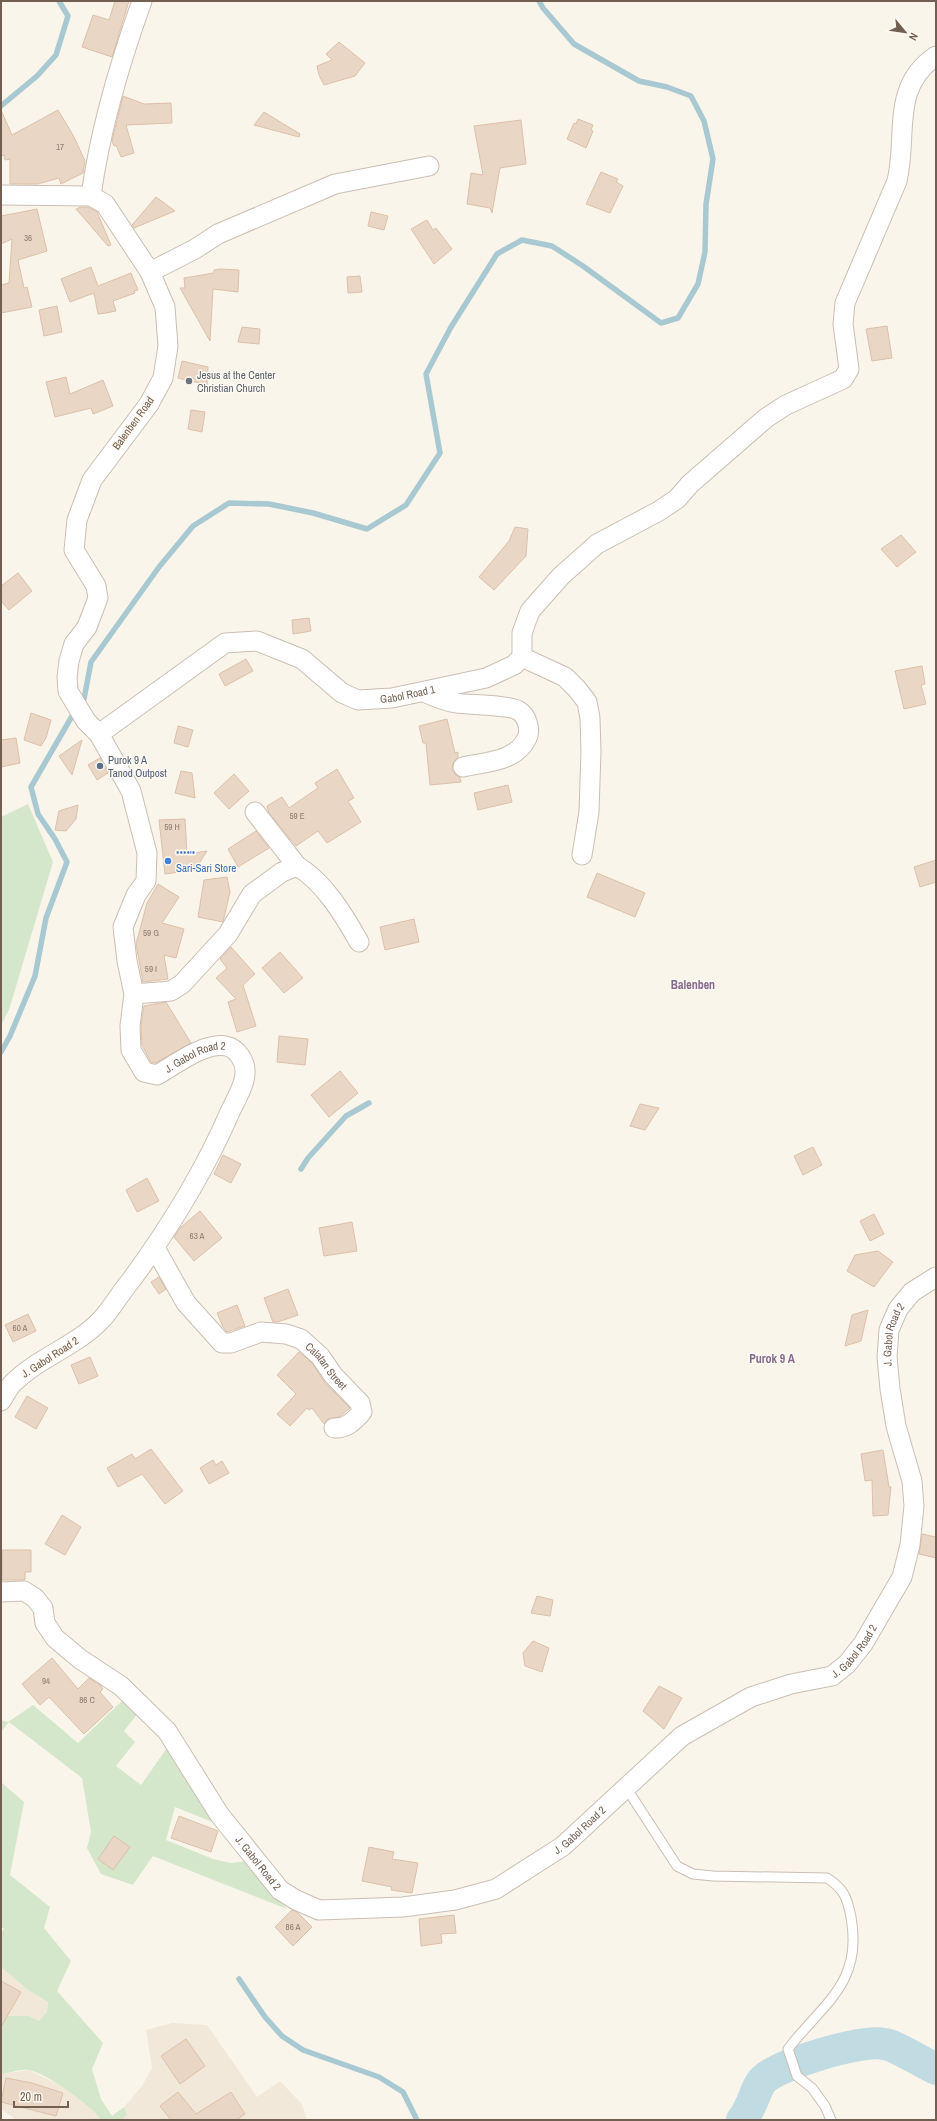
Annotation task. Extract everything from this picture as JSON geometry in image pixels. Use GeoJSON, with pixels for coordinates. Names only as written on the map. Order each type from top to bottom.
{"type":"FeatureCollection","features":[{"type":"Feature","properties":{"kind":"street"},"geometry":{"type":"LineString","coordinates":[[1,195],[90,196],[97,153],[106,114],[142,1]]}},
{"type":"Feature","properties":{"kind":"street"},"geometry":{"type":"LineString","coordinates":[[582,854],[589,812],[591,751],[590,718],[587,702],[577,688],[565,678],[522,657],[522,633],[530,611],[561,576],[597,544],[659,511],[677,499],[690,484],[766,418],[786,405],[843,379],[849,369],[842,324],[845,303],[897,181],[901,163],[902,130],[906,94],[913,80],[927,62],[936,56]]}},
{"type":"Feature","properties":{"kind":"street"},"geometry":{"type":"LineString","coordinates":[[150,272],[195,249],[218,234],[335,184],[429,166]]}},
{"type":"Feature","properties":{"kind":"street","name":"Balenben Road"},"geometry":{"type":"LineString","coordinates":[[90,196],[105,204],[150,272],[165,307],[168,346],[163,378],[149,404],[92,480],[77,520],[74,550],[96,586],[98,598],[92,618],[74,644],[69,661],[67,677],[68,692],[93,728]]}},
{"type":"Feature","properties":{"kind":"street","name":"Gabol Road 1"},"geometry":{"type":"LineString","coordinates":[[93,728],[225,642],[241,640],[257,641],[302,659],[342,693],[358,700],[392,698],[486,678],[514,665],[522,657]]}},
{"type":"Feature","properties":{"kind":"street"},"geometry":{"type":"LineString","coordinates":[[424,692],[456,703],[508,707],[519,710],[526,719],[529,733],[524,744],[519,749],[503,759],[463,766]]}},
{"type":"Feature","properties":{"kind":"street","name":"J. Gabol Road 2"},"geometry":{"type":"LineString","coordinates":[[1,1401],[12,1384],[33,1366],[76,1342],[101,1320],[155,1248],[204,1168],[246,1074],[244,1064],[237,1052],[226,1046],[214,1046],[194,1053],[157,1075],[144,1072],[131,1050],[129,1038],[134,994],[122,927],[136,895],[146,881],[147,853],[131,791],[93,728]]}},
{"type":"Feature","properties":{"kind":"street"},"geometry":{"type":"LineString","coordinates":[[255,812],[297,866],[313,878],[324,890],[350,925],[359,942]]}},
{"type":"Feature","properties":{"kind":"street"},"geometry":{"type":"LineString","coordinates":[[134,994],[171,991],[182,984],[228,934],[252,894],[282,872],[297,866]]}},
{"type":"Feature","properties":{"kind":"street","name":"Calatan Street"},"geometry":{"type":"LineString","coordinates":[[155,1248],[186,1303],[222,1343],[231,1343],[261,1332],[286,1334],[301,1339],[320,1356],[333,1375],[360,1403],[362,1412],[354,1421],[341,1428],[334,1428]]}},
{"type":"Feature","properties":{"kind":"street","name":"J. Gabol Road 2"},"geometry":{"type":"LineString","coordinates":[[1,1592],[24,1591],[35,1598],[43,1608],[45,1623],[55,1638],[80,1659],[121,1686],[167,1731],[218,1814],[280,1890],[319,1910],[403,1907],[455,1900],[496,1889],[563,1846],[627,1789],[682,1736],[751,1697],[791,1684],[832,1676],[847,1664],[875,1626],[902,1577],[910,1545],[914,1506],[912,1481],[896,1426],[890,1389],[887,1357],[890,1330],[898,1309],[912,1292],[936,1277]]}},
{"type":"Feature","properties":{"kind":"lane"},"geometry":{"type":"LineString","coordinates":[[627,1789],[677,1866],[685,1872],[713,1876],[827,1878],[841,1887],[848,1902],[852,1926],[852,1949],[849,1971],[837,1992],[788,2049],[797,2076],[812,2088],[831,2120]]}},
{"type":"Feature","properties":{"kind":"shaded area"},"geometry":{"type":"Polygon","coordinates":[[[1,1967],[28,1990],[48,2002],[47,2012],[39,2021],[1,2016],[1,1967]]]}},
{"type":"Feature","properties":{"kind":"shaded area"},"geometry":{"type":"Polygon","coordinates":[[[172,2023],[207,2025],[257,2097],[280,2081],[302,2104],[307,2120],[121,2120],[127,2115],[124,2107],[142,2086],[152,2068],[146,2030],[172,2023]]]}},
{"type":"Feature","properties":{"kind":"shaded area"},"geometry":{"type":"Polygon","coordinates":[[[29,2070],[65,2088],[84,2102],[101,2120],[16,2120],[1,2109],[1,2074],[29,2070]]]}},
{"type":"Feature","properties":{"kind":"green space"},"geometry":{"type":"Polygon","coordinates":[[[28,804],[53,862],[9,1010],[1,1025],[1,817],[28,804]]]}},
{"type":"Feature","properties":{"kind":"green space"},"geometry":{"type":"Polygon","coordinates":[[[124,1699],[139,1712],[124,1731],[135,1742],[116,1766],[141,1785],[169,1745],[220,1825],[175,1807],[166,1840],[213,1859],[231,1863],[248,1861],[287,1909],[153,1856],[133,1885],[101,1874],[87,1848],[91,1832],[82,1778],[9,1722],[1,1732],[1,1720],[8,1722],[33,1705],[78,1743],[124,1699]]]}},
{"type":"Feature","properties":{"kind":"green space"},"geometry":{"type":"Polygon","coordinates":[[[1,1782],[24,1802],[10,1875],[50,1907],[44,1928],[71,1961],[57,1991],[103,2043],[92,2069],[101,2099],[112,2116],[124,2107],[127,2115],[121,2120],[101,2120],[79,2099],[57,2083],[37,2072],[26,2070],[1,2074],[1,2016],[28,2016],[39,2021],[47,2012],[48,2002],[28,1990],[1,1967],[1,1933],[4,1929],[1,1927],[1,1782]]]}},
{"type":"Feature","properties":{"kind":"building"},"geometry":{"type":"Polygon","coordinates":[[[115,1],[129,1],[112,57],[82,47],[93,15],[109,20],[115,1]]]}},
{"type":"Feature","properties":{"kind":"building"},"geometry":{"type":"Polygon","coordinates":[[[339,42],[365,63],[355,76],[324,85],[319,75],[317,66],[332,60],[326,54],[339,42]]]}},
{"type":"Feature","properties":{"kind":"building"},"geometry":{"type":"Polygon","coordinates":[[[123,96],[144,104],[171,103],[172,123],[126,125],[134,153],[121,157],[116,145],[114,146],[112,141],[123,96]]]}},
{"type":"Feature","properties":{"kind":"building"},"geometry":{"type":"Polygon","coordinates":[[[1,110],[12,135],[58,110],[73,135],[85,161],[83,173],[61,184],[59,178],[38,184],[10,184],[10,159],[5,160],[4,155],[1,156],[1,110]]]}},
{"type":"Feature","properties":{"kind":"building"},"geometry":{"type":"Polygon","coordinates":[[[264,112],[300,134],[299,137],[254,125],[264,112]]]}},
{"type":"Feature","properties":{"kind":"building"},"geometry":{"type":"Polygon","coordinates":[[[578,119],[593,125],[591,130],[593,131],[586,148],[567,139],[574,123],[576,124],[578,119]]]}},
{"type":"Feature","properties":{"kind":"building"},"geometry":{"type":"Polygon","coordinates":[[[521,120],[526,164],[500,168],[492,213],[490,208],[467,204],[471,173],[483,175],[474,126],[521,120]]]}},
{"type":"Feature","properties":{"kind":"building"},"geometry":{"type":"Polygon","coordinates":[[[601,172],[618,179],[616,182],[623,186],[610,213],[586,204],[601,172]]]}},
{"type":"Feature","properties":{"kind":"building"},"geometry":{"type":"Polygon","coordinates":[[[156,197],[175,211],[134,228],[132,225],[156,197]]]}},
{"type":"Feature","properties":{"kind":"building"},"geometry":{"type":"Polygon","coordinates":[[[88,207],[97,212],[111,245],[108,246],[76,209],[88,207]]]}},
{"type":"Feature","properties":{"kind":"building"},"geometry":{"type":"Polygon","coordinates":[[[37,209],[47,251],[18,260],[24,288],[27,287],[32,307],[1,313],[1,285],[9,283],[12,239],[1,244],[1,216],[37,209]]]}},
{"type":"Feature","properties":{"kind":"building"},"geometry":{"type":"Polygon","coordinates":[[[371,212],[388,216],[384,230],[368,226],[371,212]]]}},
{"type":"Feature","properties":{"kind":"building"},"geometry":{"type":"Polygon","coordinates":[[[427,220],[433,230],[436,228],[452,249],[434,264],[411,229],[427,220]]]}},
{"type":"Feature","properties":{"kind":"building"},"geometry":{"type":"Polygon","coordinates":[[[91,267],[98,286],[131,273],[138,290],[134,291],[135,293],[113,301],[116,311],[106,313],[98,314],[94,293],[70,302],[61,279],[91,267]]]}},
{"type":"Feature","properties":{"kind":"building"},"geometry":{"type":"Polygon","coordinates":[[[214,270],[239,270],[238,292],[213,289],[210,341],[180,288],[185,288],[184,278],[214,273],[214,270]]]}},
{"type":"Feature","properties":{"kind":"building"},"geometry":{"type":"Polygon","coordinates":[[[360,276],[362,292],[348,293],[347,277],[360,276]]]}},
{"type":"Feature","properties":{"kind":"building"},"geometry":{"type":"Polygon","coordinates":[[[57,306],[62,332],[44,336],[39,310],[57,306]]]}},
{"type":"Feature","properties":{"kind":"building"},"geometry":{"type":"Polygon","coordinates":[[[887,326],[892,358],[872,361],[866,329],[887,326]]]}},
{"type":"Feature","properties":{"kind":"building"},"geometry":{"type":"Polygon","coordinates":[[[242,327],[260,329],[259,344],[238,342],[242,327]]]}},
{"type":"Feature","properties":{"kind":"building"},"geometry":{"type":"Polygon","coordinates":[[[182,361],[208,367],[207,385],[178,378],[182,361]]]}},
{"type":"Feature","properties":{"kind":"building"},"geometry":{"type":"Polygon","coordinates":[[[66,377],[70,394],[103,380],[113,406],[93,414],[91,408],[55,417],[46,382],[66,377]]]}},
{"type":"Feature","properties":{"kind":"building"},"geometry":{"type":"Polygon","coordinates":[[[191,410],[205,412],[202,432],[188,429],[191,410]]]}},
{"type":"Feature","properties":{"kind":"building"},"geometry":{"type":"Polygon","coordinates":[[[515,527],[528,529],[526,556],[494,590],[479,577],[509,541],[515,527]]]}},
{"type":"Feature","properties":{"kind":"building"},"geometry":{"type":"Polygon","coordinates":[[[901,535],[916,552],[897,567],[881,549],[901,535]]]}},
{"type":"Feature","properties":{"kind":"building"},"geometry":{"type":"Polygon","coordinates":[[[18,573],[32,591],[9,610],[1,601],[1,586],[18,573]]]}},
{"type":"Feature","properties":{"kind":"building"},"geometry":{"type":"Polygon","coordinates":[[[309,618],[311,631],[293,634],[292,620],[309,618]]]}},
{"type":"Feature","properties":{"kind":"building"},"geometry":{"type":"Polygon","coordinates":[[[246,659],[253,671],[225,686],[219,674],[246,659]]]}},
{"type":"Feature","properties":{"kind":"building"},"geometry":{"type":"Polygon","coordinates":[[[922,666],[925,684],[921,685],[926,704],[904,709],[895,671],[922,666]]]}},
{"type":"Feature","properties":{"kind":"building"},"geometry":{"type":"Polygon","coordinates":[[[31,713],[51,720],[46,738],[41,746],[24,740],[31,713]]]}},
{"type":"Feature","properties":{"kind":"building"},"geometry":{"type":"Polygon","coordinates":[[[447,719],[455,753],[458,752],[458,757],[453,763],[452,770],[460,778],[461,782],[430,785],[426,743],[423,743],[419,726],[447,719]]]}},
{"type":"Feature","properties":{"kind":"building"},"geometry":{"type":"Polygon","coordinates":[[[178,726],[193,730],[188,747],[174,743],[178,726]]]}},
{"type":"Feature","properties":{"kind":"building"},"geometry":{"type":"Polygon","coordinates":[[[16,738],[20,763],[1,767],[1,740],[16,738]]]}},
{"type":"Feature","properties":{"kind":"building"},"geometry":{"type":"Polygon","coordinates":[[[82,740],[72,775],[59,756],[82,740]]]}},
{"type":"Feature","properties":{"kind":"building"},"geometry":{"type":"Polygon","coordinates":[[[100,758],[108,773],[97,780],[88,765],[100,758]]]}},
{"type":"Feature","properties":{"kind":"building"},"geometry":{"type":"Polygon","coordinates":[[[337,769],[354,798],[348,801],[361,822],[327,843],[318,831],[296,846],[269,813],[267,806],[282,797],[289,808],[318,788],[315,783],[337,769]]]}},
{"type":"Feature","properties":{"kind":"building"},"geometry":{"type":"Polygon","coordinates":[[[181,771],[192,773],[195,798],[175,793],[181,771]]]}},
{"type":"Feature","properties":{"kind":"building"},"geometry":{"type":"Polygon","coordinates":[[[234,774],[249,791],[229,809],[214,793],[234,774]]]}},
{"type":"Feature","properties":{"kind":"building"},"geometry":{"type":"Polygon","coordinates":[[[508,785],[512,802],[478,810],[474,793],[508,785]]]}},
{"type":"Feature","properties":{"kind":"building"},"geometry":{"type":"Polygon","coordinates":[[[78,805],[76,819],[66,831],[55,830],[59,811],[78,805]]]}},
{"type":"Feature","properties":{"kind":"building"},"geometry":{"type":"Polygon","coordinates":[[[185,819],[187,854],[207,851],[195,870],[165,874],[159,820],[185,819]]]}},
{"type":"Feature","properties":{"kind":"building"},"geometry":{"type":"Polygon","coordinates":[[[256,831],[269,848],[238,867],[228,849],[256,831]]]}},
{"type":"Feature","properties":{"kind":"building"},"geometry":{"type":"Polygon","coordinates":[[[936,860],[936,882],[920,887],[914,867],[936,860]]]}},
{"type":"Feature","properties":{"kind":"building"},"geometry":{"type":"Polygon","coordinates":[[[597,873],[645,893],[635,917],[587,897],[597,873]]]}},
{"type":"Feature","properties":{"kind":"building"},"geometry":{"type":"Polygon","coordinates":[[[227,877],[230,892],[223,922],[198,917],[204,880],[227,877]]]}},
{"type":"Feature","properties":{"kind":"building"},"geometry":{"type":"Polygon","coordinates":[[[158,884],[179,897],[162,923],[184,929],[176,958],[164,955],[168,979],[143,982],[136,944],[147,903],[158,884]]]}},
{"type":"Feature","properties":{"kind":"building"},"geometry":{"type":"Polygon","coordinates":[[[414,919],[419,942],[385,950],[380,927],[414,919]]]}},
{"type":"Feature","properties":{"kind":"building"},"geometry":{"type":"Polygon","coordinates":[[[231,947],[255,974],[243,985],[256,1026],[237,1032],[228,1002],[236,999],[216,978],[227,968],[220,959],[231,947]]]}},
{"type":"Feature","properties":{"kind":"building"},"geometry":{"type":"Polygon","coordinates":[[[280,952],[303,978],[284,993],[262,968],[280,952]]]}},
{"type":"Feature","properties":{"kind":"building"},"geometry":{"type":"Polygon","coordinates":[[[166,1002],[191,1043],[155,1063],[151,1062],[142,1045],[141,1026],[144,1006],[166,1002]]]}},
{"type":"Feature","properties":{"kind":"building"},"geometry":{"type":"Polygon","coordinates":[[[279,1036],[308,1039],[305,1065],[277,1062],[279,1036]]]}},
{"type":"Feature","properties":{"kind":"building"},"geometry":{"type":"Polygon","coordinates":[[[340,1071],[358,1093],[329,1117],[311,1095],[340,1071]]]}},
{"type":"Feature","properties":{"kind":"building"},"geometry":{"type":"Polygon","coordinates":[[[640,1104],[659,1108],[645,1130],[630,1126],[640,1104]]]}},
{"type":"Feature","properties":{"kind":"building"},"geometry":{"type":"Polygon","coordinates":[[[813,1147],[822,1165],[803,1175],[794,1156],[813,1147]]]}},
{"type":"Feature","properties":{"kind":"building"},"geometry":{"type":"Polygon","coordinates":[[[223,1155],[241,1164],[231,1183],[214,1174],[223,1155]]]}},
{"type":"Feature","properties":{"kind":"building"},"geometry":{"type":"Polygon","coordinates":[[[147,1178],[159,1201],[137,1212],[126,1190],[147,1178]]]}},
{"type":"Feature","properties":{"kind":"building"},"geometry":{"type":"Polygon","coordinates":[[[200,1211],[222,1238],[194,1261],[174,1237],[180,1228],[200,1211]]]}},
{"type":"Feature","properties":{"kind":"building"},"geometry":{"type":"Polygon","coordinates":[[[874,1214],[884,1234],[870,1241],[860,1221],[874,1214]]]}},
{"type":"Feature","properties":{"kind":"building"},"geometry":{"type":"Polygon","coordinates":[[[352,1222],[357,1251],[324,1256],[319,1228],[352,1222]]]}},
{"type":"Feature","properties":{"kind":"building"},"geometry":{"type":"Polygon","coordinates":[[[878,1251],[893,1262],[874,1287],[847,1271],[855,1255],[878,1251]]]}},
{"type":"Feature","properties":{"kind":"building"},"geometry":{"type":"Polygon","coordinates":[[[159,1277],[166,1289],[159,1294],[151,1282],[159,1277]]]}},
{"type":"Feature","properties":{"kind":"building"},"geometry":{"type":"Polygon","coordinates":[[[288,1289],[298,1315],[278,1322],[273,1322],[264,1298],[288,1289]]]}},
{"type":"Feature","properties":{"kind":"building"},"geometry":{"type":"Polygon","coordinates":[[[237,1305],[245,1326],[227,1332],[223,1327],[217,1313],[237,1305]]]}},
{"type":"Feature","properties":{"kind":"building"},"geometry":{"type":"Polygon","coordinates":[[[868,1310],[861,1341],[845,1346],[852,1315],[868,1310]]]}},
{"type":"Feature","properties":{"kind":"building"},"geometry":{"type":"Polygon","coordinates":[[[28,1314],[36,1331],[13,1342],[5,1325],[28,1314]]]}},
{"type":"Feature","properties":{"kind":"building"},"geometry":{"type":"Polygon","coordinates":[[[299,1352],[312,1363],[325,1383],[350,1408],[339,1417],[328,1419],[324,1424],[312,1408],[309,1410],[307,1408],[290,1426],[277,1414],[296,1394],[277,1375],[299,1352]]]}},
{"type":"Feature","properties":{"kind":"building"},"geometry":{"type":"Polygon","coordinates":[[[90,1357],[98,1376],[79,1384],[71,1365],[90,1357]]]}},
{"type":"Feature","properties":{"kind":"building"},"geometry":{"type":"Polygon","coordinates":[[[27,1396],[48,1408],[36,1429],[15,1417],[27,1396]]]}},
{"type":"Feature","properties":{"kind":"building"},"geometry":{"type":"Polygon","coordinates":[[[151,1449],[183,1491],[165,1504],[142,1474],[118,1487],[107,1468],[132,1454],[135,1459],[151,1449]]]}},
{"type":"Feature","properties":{"kind":"building"},"geometry":{"type":"Polygon","coordinates":[[[883,1450],[889,1487],[891,1487],[888,1515],[873,1516],[872,1480],[865,1481],[861,1454],[883,1450]]]}},
{"type":"Feature","properties":{"kind":"building"},"geometry":{"type":"Polygon","coordinates":[[[213,1460],[216,1465],[222,1461],[229,1473],[209,1484],[200,1468],[213,1460]]]}},
{"type":"Feature","properties":{"kind":"building"},"geometry":{"type":"Polygon","coordinates":[[[62,1515],[81,1527],[65,1555],[45,1544],[62,1515]]]}},
{"type":"Feature","properties":{"kind":"building"},"geometry":{"type":"Polygon","coordinates":[[[922,1534],[936,1537],[936,1558],[919,1554],[922,1534]]]}},
{"type":"Feature","properties":{"kind":"building"},"geometry":{"type":"Polygon","coordinates":[[[2,1550],[31,1550],[31,1572],[25,1572],[25,1580],[2,1580],[2,1550]]]}},
{"type":"Feature","properties":{"kind":"building"},"geometry":{"type":"Polygon","coordinates":[[[537,1596],[553,1600],[550,1616],[531,1613],[537,1596]]]}},
{"type":"Feature","properties":{"kind":"building"},"geometry":{"type":"Polygon","coordinates":[[[533,1641],[549,1648],[542,1672],[525,1666],[523,1653],[533,1641]]]}},
{"type":"Feature","properties":{"kind":"building"},"geometry":{"type":"Polygon","coordinates":[[[52,1658],[78,1689],[89,1678],[100,1685],[103,1689],[100,1692],[113,1707],[84,1734],[49,1697],[40,1705],[22,1684],[52,1658]]]}},
{"type":"Feature","properties":{"kind":"building"},"geometry":{"type":"Polygon","coordinates":[[[659,1686],[682,1698],[664,1729],[643,1711],[659,1686]]]}},
{"type":"Feature","properties":{"kind":"building"},"geometry":{"type":"Polygon","coordinates":[[[179,1816],[218,1831],[211,1852],[171,1838],[179,1816]]]}},
{"type":"Feature","properties":{"kind":"building"},"geometry":{"type":"Polygon","coordinates":[[[114,1836],[130,1847],[113,1870],[98,1859],[114,1836]]]}},
{"type":"Feature","properties":{"kind":"building"},"geometry":{"type":"Polygon","coordinates":[[[369,1847],[394,1852],[392,1859],[418,1863],[412,1893],[391,1890],[392,1887],[362,1881],[369,1847]]]}},
{"type":"Feature","properties":{"kind":"building"},"geometry":{"type":"Polygon","coordinates":[[[292,1910],[297,1912],[312,1927],[293,1946],[275,1927],[292,1910]]]}},
{"type":"Feature","properties":{"kind":"building"},"geometry":{"type":"Polygon","coordinates":[[[454,1915],[456,1933],[441,1934],[442,1943],[421,1946],[419,1919],[454,1915]]]}},
{"type":"Feature","properties":{"kind":"building"},"geometry":{"type":"Polygon","coordinates":[[[1,1981],[21,1992],[1,2027],[1,1981]]]}},
{"type":"Feature","properties":{"kind":"building"},"geometry":{"type":"Polygon","coordinates":[[[186,2039],[205,2066],[180,2084],[161,2056],[186,2039]]]}},
{"type":"Feature","properties":{"kind":"building"},"geometry":{"type":"Polygon","coordinates":[[[6,2078],[32,2083],[63,2093],[56,2116],[1,2102],[6,2078]]]}},
{"type":"Feature","properties":{"kind":"building"},"geometry":{"type":"Polygon","coordinates":[[[178,2092],[196,2114],[231,2092],[245,2114],[236,2120],[171,2120],[160,2106],[178,2092]]]}},
{"type":"Feature","properties":{"kind":"waterway"},"geometry":{"type":"LineString","coordinates":[[1,106],[37,76],[56,55],[68,16],[59,1]]}},
{"type":"Feature","properties":{"kind":"waterway"},"geometry":{"type":"LineString","coordinates":[[80,704],[84,699],[91,662],[159,567],[193,526],[229,503],[269,504],[313,513],[367,529],[406,505],[440,453],[426,374],[451,327],[497,254],[522,240],[552,246],[583,266],[661,323],[678,318],[698,284],[705,252],[706,204],[713,159],[704,121],[691,96],[667,87],[639,81],[574,44],[543,8],[539,1]]}},
{"type":"Feature","properties":{"kind":"waterway"},"geometry":{"type":"LineString","coordinates":[[1,1052],[10,1036],[35,976],[46,918],[67,862],[55,839],[38,814],[31,787],[75,711]]}},
{"type":"Feature","properties":{"kind":"waterway"},"geometry":{"type":"LineString","coordinates":[[301,1169],[308,1158],[346,1116],[369,1103]]}},
{"type":"Feature","properties":{"kind":"waterway"},"geometry":{"type":"LineString","coordinates":[[239,1979],[265,2017],[282,2036],[303,2050],[379,2077],[403,2092],[417,2120]]}},
{"type":"Feature","properties":{"kind":"waterway"},"geometry":{"type":"LineString","coordinates":[[742,2120],[763,2080],[772,2074],[803,2060],[840,2049],[873,2043],[889,2045],[936,2069]]}},
{"type":"Feature","properties":{"kind":"place","name":"Jesus at the Center Christian Church"},"geometry":{"type":"Point","coordinates":[189,381]}},
{"type":"Feature","properties":{"kind":"place","name":"Purok 9 A Tanod Outpost"},"geometry":{"type":"Point","coordinates":[100,766]}},
{"type":"Feature","properties":{"kind":"place","name":"****'* Sari-Sari Store"},"geometry":{"type":"Point","coordinates":[168,861]}},
{"type":"Feature","properties":{"kind":"district","name":"Balenben"},"geometry":{"type":"Point","coordinates":[693,985]}},
{"type":"Feature","properties":{"kind":"district","name":"Purok 9 A"},"geometry":{"type":"Point","coordinates":[772,1359]}}]}
